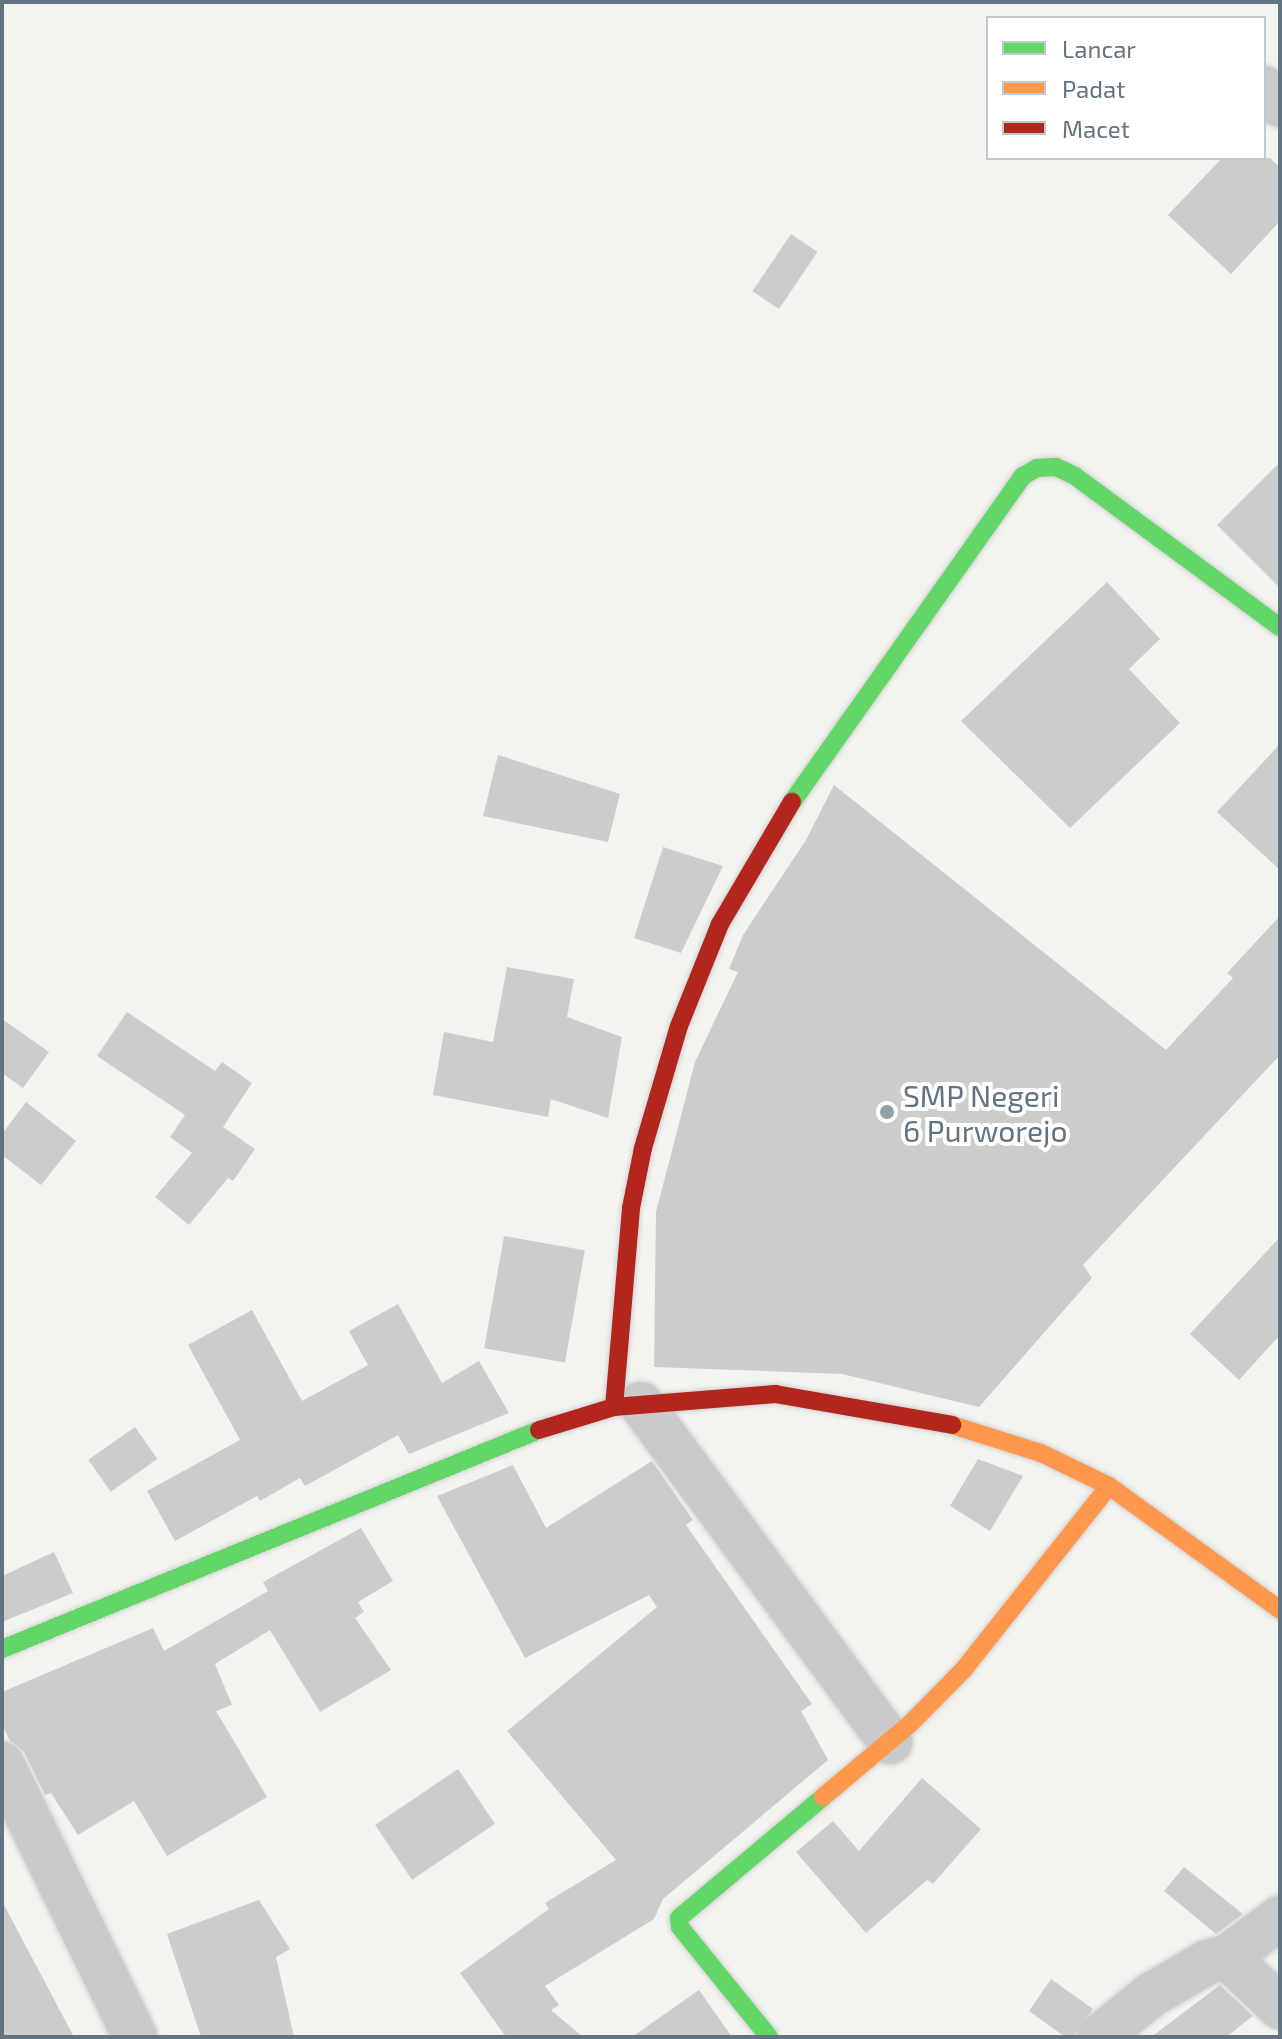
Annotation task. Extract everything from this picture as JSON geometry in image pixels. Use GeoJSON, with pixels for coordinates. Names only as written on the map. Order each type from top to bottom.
{"type":"FeatureCollection","features":[{"type":"Feature","properties":{"kind":"street"},"geometry":{"type":"LineString","coordinates":[[1266,90],[1280,105]]}},
{"type":"Feature","properties":{"kind":"street"},"geometry":{"type":"LineString","coordinates":[[890,1742],[627,1406],[631,1208],[643,1148],[679,1026],[720,924],[773,829],[1023,476],[1037,468],[1056,467],[1075,476],[1280,627]]}},
{"type":"Feature","properties":{"kind":"street"},"geometry":{"type":"LineString","coordinates":[[2,1649],[508,1440],[627,1406],[775,1394],[836,1400],[938,1420],[1041,1453],[1109,1486],[1280,1610]]}},
{"type":"Feature","properties":{"kind":"street"},"geometry":{"type":"LineString","coordinates":[[769,2037],[680,1927],[679,1918],[890,1742],[964,1669],[1109,1486]]}},
{"type":"Feature","properties":{"kind":"street"},"geometry":{"type":"LineString","coordinates":[[2,1764],[135,2037]]}},
{"type":"Feature","properties":{"kind":"street"},"geometry":{"type":"LineString","coordinates":[[1099,2037],[1180,1977],[1227,1957],[1280,1918]]}},
{"type":"Feature","properties":{"kind":"street"},"geometry":{"type":"LineString","coordinates":[[1227,1957],[1280,2007]]}},
{"type":"Feature","properties":{"kind":"building"},"geometry":{"type":"Polygon","coordinates":[[[1270,158],[1280,167],[1280,221],[1231,274],[1168,215],[1220,160],[1270,158]]]}},
{"type":"Feature","properties":{"kind":"building"},"geometry":{"type":"Polygon","coordinates":[[[791,234],[818,252],[779,309],[752,291],[791,234]]]}},
{"type":"Feature","properties":{"kind":"building"},"geometry":{"type":"Polygon","coordinates":[[[1280,462],[1280,588],[1217,525],[1280,462]]]}},
{"type":"Feature","properties":{"kind":"building"},"geometry":{"type":"Polygon","coordinates":[[[1107,582],[1160,639],[1129,669],[1180,723],[1070,828],[961,721],[1107,582]]]}},
{"type":"Feature","properties":{"kind":"building"},"geometry":{"type":"Polygon","coordinates":[[[1280,744],[1280,870],[1217,812],[1280,744]]]}},
{"type":"Feature","properties":{"kind":"building"},"geometry":{"type":"Polygon","coordinates":[[[498,755],[620,794],[608,842],[483,816],[498,755]]]}},
{"type":"Feature","properties":{"kind":"building","name":"SMP Negeri 6 Purworejo"},"geometry":{"type":"Polygon","coordinates":[[[834,785],[1166,1050],[1233,978],[1227,973],[1280,916],[1280,1055],[1083,1265],[1092,1278],[979,1407],[842,1374],[654,1367],[656,1212],[695,1062],[738,972],[729,969],[743,935],[806,840],[834,785]]]}},
{"type":"Feature","properties":{"kind":"building"},"geometry":{"type":"Polygon","coordinates":[[[663,847],[723,866],[681,953],[634,938],[663,847]]]}},
{"type":"Feature","properties":{"kind":"building"},"geometry":{"type":"Polygon","coordinates":[[[507,967],[574,979],[567,1017],[622,1037],[608,1118],[551,1099],[548,1117],[433,1095],[444,1032],[493,1042],[507,967]]]}},
{"type":"Feature","properties":{"kind":"building"},"geometry":{"type":"Polygon","coordinates":[[[127,1012],[215,1071],[222,1062],[252,1083],[223,1127],[255,1149],[233,1181],[228,1178],[189,1225],[155,1197],[192,1153],[170,1137],[185,1115],[97,1056],[127,1012]]]}},
{"type":"Feature","properties":{"kind":"building"},"geometry":{"type":"Polygon","coordinates":[[[2,1019],[49,1052],[23,1088],[2,1073],[2,1019]]]}},
{"type":"Feature","properties":{"kind":"building"},"geometry":{"type":"Polygon","coordinates":[[[26,1102],[76,1141],[41,1185],[2,1155],[2,1134],[26,1102]]]}},
{"type":"Feature","properties":{"kind":"building"},"geometry":{"type":"Polygon","coordinates":[[[504,1236],[585,1250],[565,1363],[484,1348],[504,1236]]]}},
{"type":"Feature","properties":{"kind":"building"},"geometry":{"type":"Polygon","coordinates":[[[1280,1237],[1280,1335],[1239,1380],[1190,1334],[1280,1237]]]}},
{"type":"Feature","properties":{"kind":"building"},"geometry":{"type":"Polygon","coordinates":[[[398,1304],[442,1383],[479,1361],[509,1413],[409,1454],[398,1435],[305,1486],[300,1478],[260,1501],[257,1496],[175,1541],[147,1491],[240,1440],[188,1345],[252,1310],[302,1401],[368,1365],[349,1331],[398,1304]]]}},
{"type":"Feature","properties":{"kind":"building"},"geometry":{"type":"Polygon","coordinates":[[[135,1427],[157,1459],[111,1492],[88,1460],[135,1427]]]}},
{"type":"Feature","properties":{"kind":"building"},"geometry":{"type":"Polygon","coordinates":[[[978,1459],[1023,1476],[990,1531],[950,1506],[978,1459]]]}},
{"type":"Feature","properties":{"kind":"building"},"geometry":{"type":"Polygon","coordinates":[[[652,1461],[693,1520],[686,1525],[812,1704],[801,1711],[828,1760],[663,1899],[654,1919],[545,1986],[559,2005],[551,2010],[583,2037],[506,2037],[460,1973],[549,1909],[545,1903],[616,1860],[507,1731],[657,1607],[649,1595],[525,1658],[437,1496],[513,1465],[546,1528],[652,1461]]]}},
{"type":"Feature","properties":{"kind":"building"},"geometry":{"type":"Polygon","coordinates":[[[361,1528],[393,1581],[358,1602],[364,1612],[355,1618],[391,1670],[320,1712],[270,1630],[215,1664],[232,1705],[216,1711],[267,1797],[167,1856],[134,1801],[78,1835],[51,1793],[45,1795],[24,1752],[10,1741],[2,1724],[2,1692],[153,1628],[164,1651],[268,1591],[263,1582],[361,1528]]]}},
{"type":"Feature","properties":{"kind":"building"},"geometry":{"type":"Polygon","coordinates":[[[54,1552],[73,1593],[2,1622],[2,1576],[54,1552]]]}},
{"type":"Feature","properties":{"kind":"building"},"geometry":{"type":"Polygon","coordinates":[[[458,1769],[495,1824],[412,1880],[375,1825],[458,1769]]]}},
{"type":"Feature","properties":{"kind":"building"},"geometry":{"type":"Polygon","coordinates":[[[922,1778],[981,1829],[933,1884],[927,1880],[866,1933],[796,1852],[833,1821],[859,1851],[922,1778]]]}},
{"type":"Feature","properties":{"kind":"building"},"geometry":{"type":"Polygon","coordinates":[[[1184,1867],[1243,1914],[1216,1934],[1164,1891],[1184,1867]]]}},
{"type":"Feature","properties":{"kind":"building"},"geometry":{"type":"Polygon","coordinates":[[[259,1900],[290,1949],[276,1957],[294,2037],[201,2037],[167,1934],[259,1900]]]}},
{"type":"Feature","properties":{"kind":"building"},"geometry":{"type":"Polygon","coordinates":[[[2,1901],[74,2037],[2,2037],[2,1901]]]}},
{"type":"Feature","properties":{"kind":"building"},"geometry":{"type":"Polygon","coordinates":[[[1051,1979],[1093,2009],[1074,2037],[1065,2037],[1029,2011],[1051,1979]]]}},
{"type":"Feature","properties":{"kind":"building"},"geometry":{"type":"Polygon","coordinates":[[[1220,1985],[1253,2016],[1226,2037],[1151,2037],[1220,1985]]]}},
{"type":"Feature","properties":{"kind":"building"},"geometry":{"type":"Polygon","coordinates":[[[699,1990],[732,2037],[632,2037],[699,1990]]]}},
{"type":"Feature","properties":{"kind":"traffic: fast"},"geometry":{"type":"LineString","coordinates":[[792,802],[1023,476],[1037,468],[1056,467],[1075,476],[1280,627]]}},
{"type":"Feature","properties":{"kind":"traffic: fast"},"geometry":{"type":"LineString","coordinates":[[2,1649],[539,1430]]}},
{"type":"Feature","properties":{"kind":"traffic: fast"},"geometry":{"type":"LineString","coordinates":[[769,2037],[680,1927],[679,1918],[823,1797]]}},
{"type":"Feature","properties":{"kind":"traffic: slow"},"geometry":{"type":"LineString","coordinates":[[952,1425],[1041,1453],[1109,1486],[1280,1610]]}},
{"type":"Feature","properties":{"kind":"traffic: slow"},"geometry":{"type":"LineString","coordinates":[[823,1797],[910,1724],[964,1669],[1109,1486]]}},
{"type":"Feature","properties":{"kind":"traffic: jam"},"geometry":{"type":"LineString","coordinates":[[614,1407],[631,1208],[643,1148],[679,1026],[720,924],[792,802]]}},
{"type":"Feature","properties":{"kind":"traffic: jam"},"geometry":{"type":"LineString","coordinates":[[539,1430],[614,1407],[775,1394],[952,1425]]}},
{"type":"Feature","properties":{"kind":"place","name":"SMP Negeri 6 Purworejo"},"geometry":{"type":"Point","coordinates":[887,1112]}}]}
